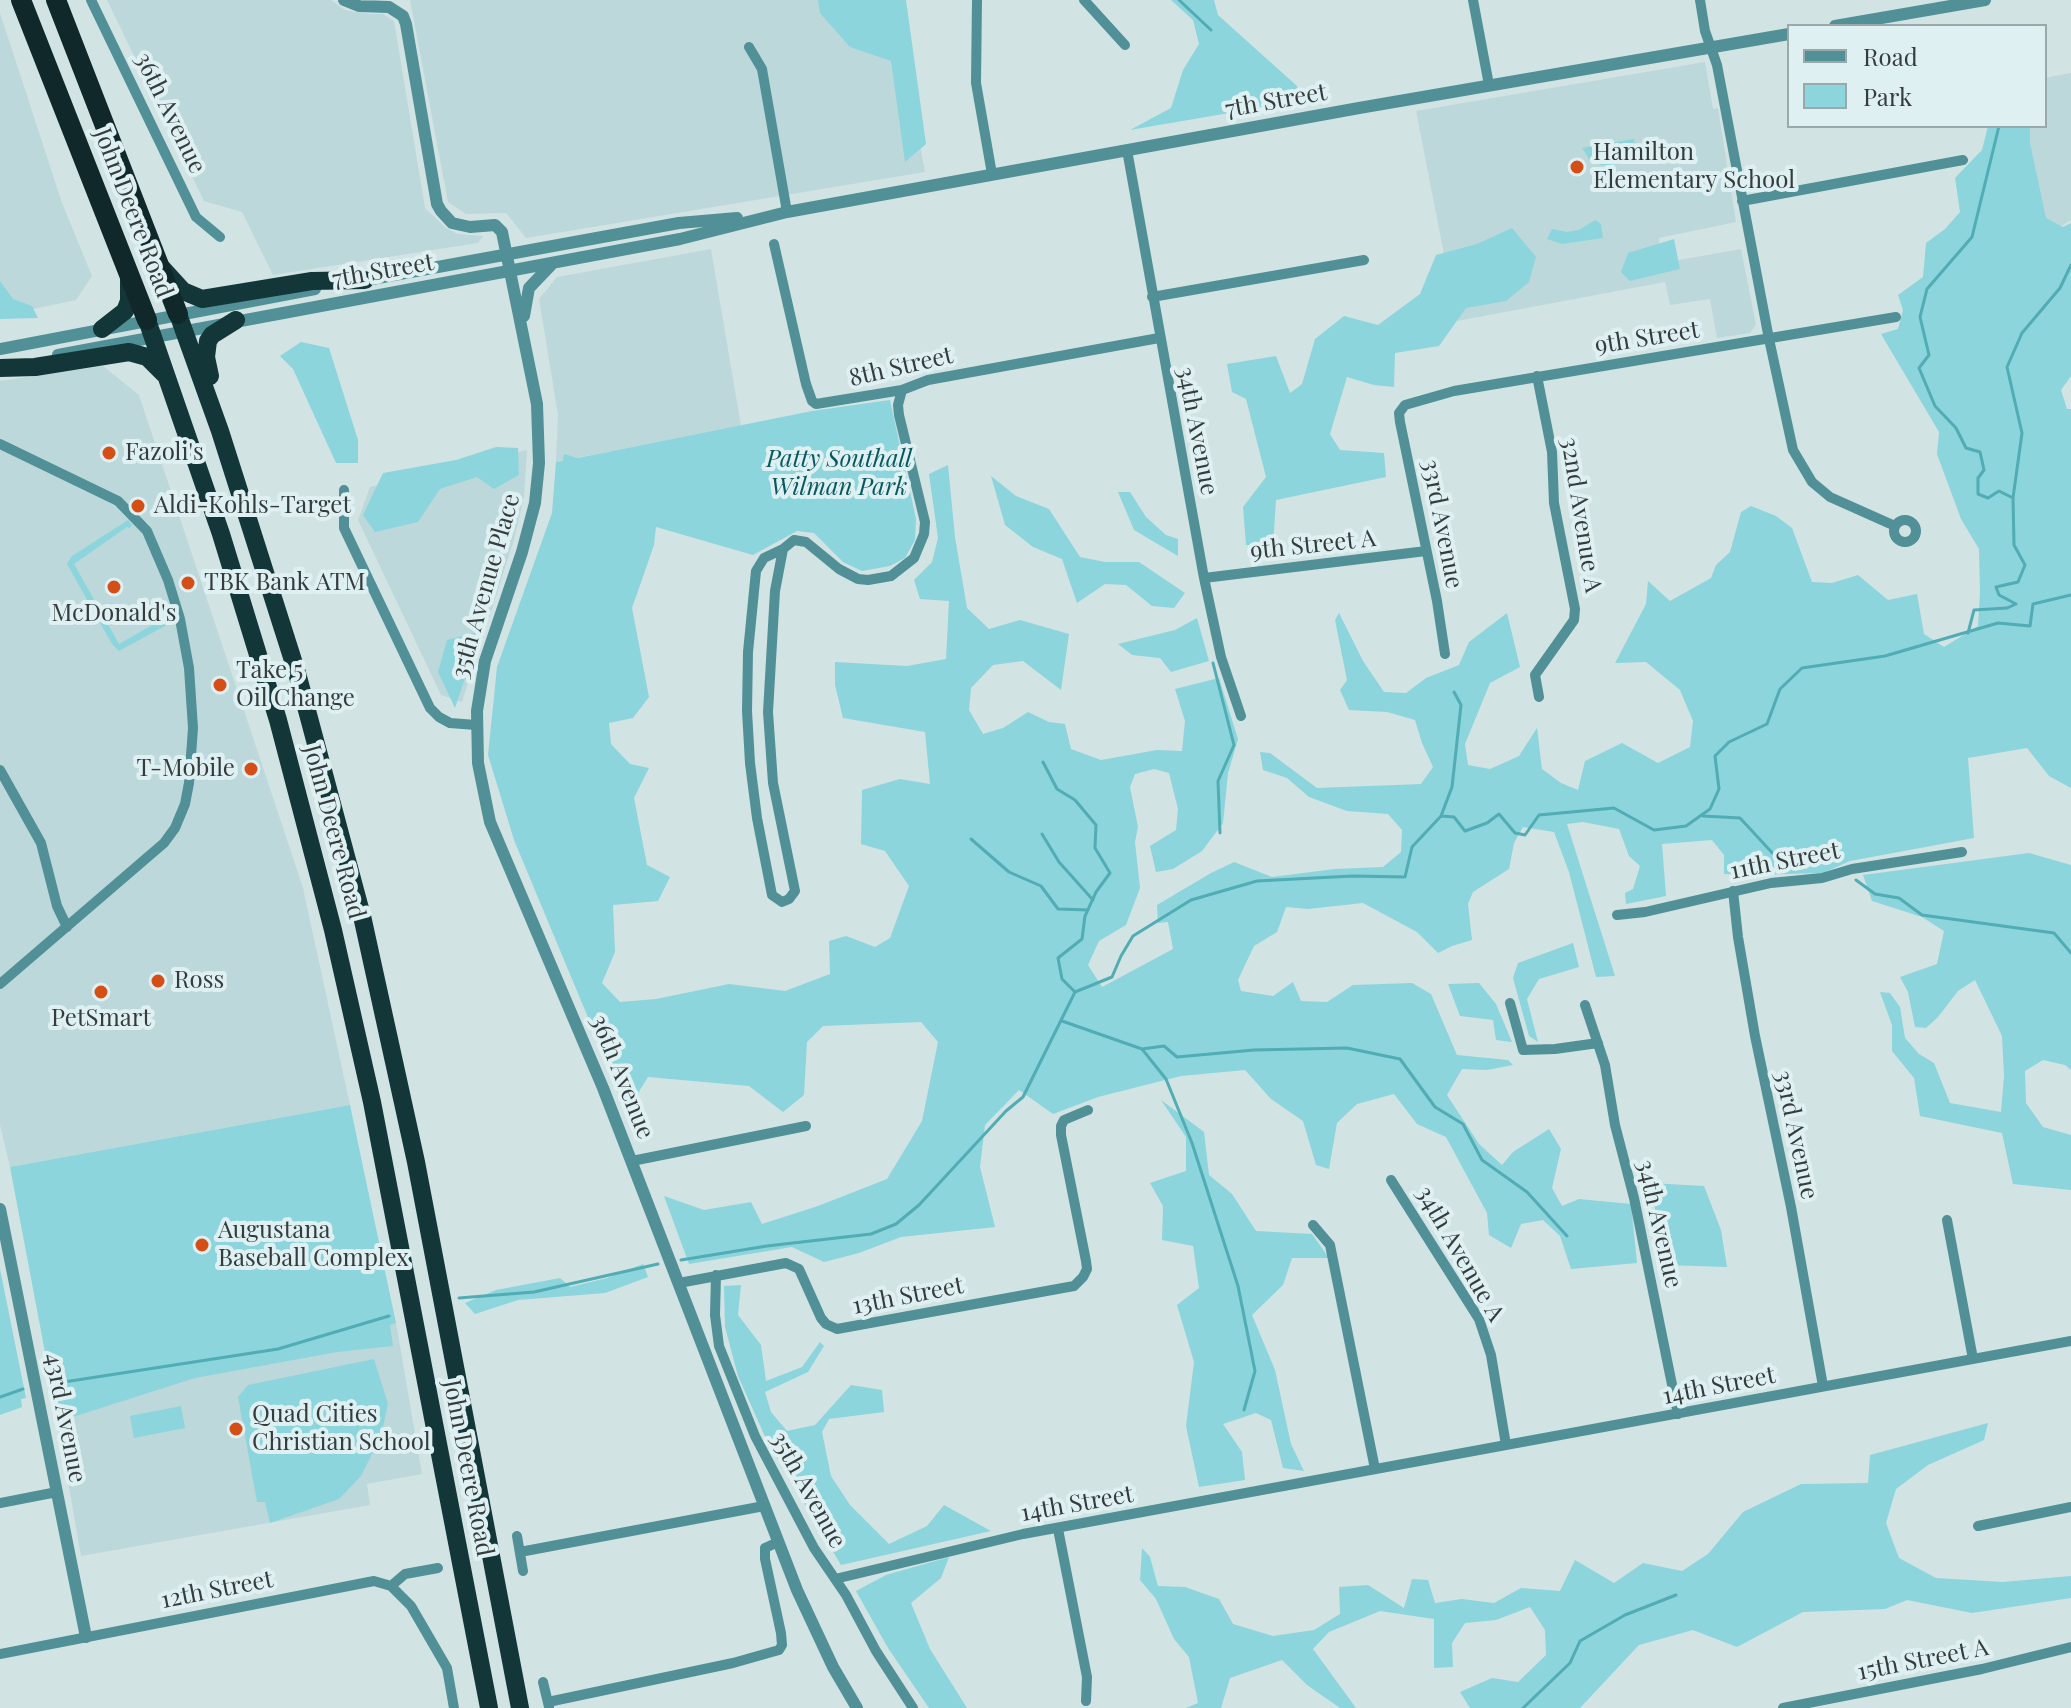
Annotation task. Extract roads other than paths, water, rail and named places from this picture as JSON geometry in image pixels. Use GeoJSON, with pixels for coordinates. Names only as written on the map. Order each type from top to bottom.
{"type":"FeatureCollection","features":[{"type":"Feature","properties":{"kind":"highway","name":"John Deere Road"},"geometry":{"type":"LineString","coordinates":[[21,0],[169,380],[221,534],[278,720],[333,930],[377,1130],[489,1708]]}},
{"type":"Feature","properties":{"kind":"highway","name":"John Deere Road"},"geometry":{"type":"LineString","coordinates":[[56,0],[181,322],[259,552],[336,815],[390,1039],[520,1708]]}},
{"type":"Feature","properties":{"kind":"highway"},"geometry":{"type":"LineString","coordinates":[[102,329],[122,315],[129,301],[125,262]]}},
{"type":"Feature","properties":{"kind":"highway"},"geometry":{"type":"LineString","coordinates":[[160,266],[183,291],[202,299],[312,281],[365,280]]}},
{"type":"Feature","properties":{"kind":"highway"},"geometry":{"type":"LineString","coordinates":[[236,320],[212,335],[206,357],[244,478],[259,552]]}},
{"type":"Feature","properties":{"kind":"highway"},"geometry":{"type":"LineString","coordinates":[[0,367],[35,367],[129,352],[147,357],[169,380]]}},
{"type":"Feature","properties":{"kind":"street","name":"36th Avenue"},"geometry":{"type":"LineString","coordinates":[[91,0],[196,217],[220,237]]}},
{"type":"Feature","properties":{"kind":"street"},"geometry":{"type":"LineString","coordinates":[[344,0],[359,6],[389,7],[403,16],[434,192],[441,211],[452,223],[461,226],[489,224],[499,227],[507,254]]}},
{"type":"Feature","properties":{"kind":"street"},"geometry":{"type":"LineString","coordinates":[[977,0],[975,74],[992,174]]}},
{"type":"Feature","properties":{"kind":"street"},"geometry":{"type":"LineString","coordinates":[[1084,0],[1125,45]]}},
{"type":"Feature","properties":{"kind":"street"},"geometry":{"type":"LineString","coordinates":[[1473,0],[1489,85]]}},
{"type":"Feature","properties":{"kind":"street"},"geometry":{"type":"LineString","coordinates":[[1700,0],[1717,65],[1790,439],[1805,473],[1830,497],[1895,526]]}},
{"type":"Feature","properties":{"kind":"street"},"geometry":{"type":"LineString","coordinates":[[1847,24],[1985,0]]}},
{"type":"Feature","properties":{"kind":"street","name":"7th Street"},"geometry":{"type":"LineString","coordinates":[[181,322],[236,320],[510,271],[680,239],[772,215],[992,174],[1787,34]]}},
{"type":"Feature","properties":{"kind":"street"},"geometry":{"type":"LineString","coordinates":[[749,47],[762,69],[787,212]]}},
{"type":"Feature","properties":{"kind":"street","name":"34th Avenue"},"geometry":{"type":"LineString","coordinates":[[1127,150],[1204,578],[1218,646],[1241,716]]}},
{"type":"Feature","properties":{"kind":"street"},"geometry":{"type":"LineString","coordinates":[[1742,201],[1963,160]]}},
{"type":"Feature","properties":{"kind":"street","name":"7th Street"},"geometry":{"type":"LineString","coordinates":[[0,367],[150,328],[365,280],[679,223],[772,215]]}},
{"type":"Feature","properties":{"kind":"street","name":"8th Street"},"geometry":{"type":"LineString","coordinates":[[774,244],[812,401],[816,404],[826,405],[902,390],[928,380],[1159,338]]}},
{"type":"Feature","properties":{"kind":"street","name":"35th Avenue Place"},"geometry":{"type":"LineString","coordinates":[[476,725],[485,661],[530,525],[536,489],[540,428],[523,323],[507,254]]}},
{"type":"Feature","properties":{"kind":"street"},"geometry":{"type":"LineString","coordinates":[[1152,297],[1364,260]]}},
{"type":"Feature","properties":{"kind":"street"},"geometry":{"type":"LineString","coordinates":[[523,323],[529,288],[554,263]]}},
{"type":"Feature","properties":{"kind":"street","name":"9th Street"},"geometry":{"type":"LineString","coordinates":[[1405,405],[1454,391],[1537,376],[1896,317]]}},
{"type":"Feature","properties":{"kind":"street","name":"7th Street"},"geometry":{"type":"LineString","coordinates":[[0,349],[102,329],[150,328]]}},
{"type":"Feature","properties":{"kind":"street","name":"32nd Avenue A"},"geometry":{"type":"LineString","coordinates":[[1537,376],[1552,452],[1554,503],[1575,609],[1574,620],[1535,675],[1539,697]]}},
{"type":"Feature","properties":{"kind":"street"},"geometry":{"type":"LineString","coordinates":[[783,549],[775,591],[769,719],[773,783],[795,891],[782,902],[772,895],[750,763],[748,652],[756,571],[764,558],[794,540],[806,542],[839,569],[858,579],[868,580],[899,572],[914,558],[924,534],[925,522],[899,415],[902,390]]}},
{"type":"Feature","properties":{"kind":"street","name":"33rd Avenue"},"geometry":{"type":"LineString","coordinates":[[1405,405],[1399,413],[1400,422],[1445,654]]}},
{"type":"Feature","properties":{"kind":"street"},"geometry":{"type":"LineString","coordinates":[[0,444],[118,501],[147,531],[179,616],[189,668],[193,728],[185,804],[175,828],[164,843],[0,984]]}},
{"type":"Feature","properties":{"kind":"street"},"geometry":{"type":"LineString","coordinates":[[344,490],[344,528],[430,708],[450,723],[476,725]]}},
{"type":"Feature","properties":{"kind":"street","name":"9th Street A"},"geometry":{"type":"LineString","coordinates":[[1204,578],[1426,551]]}},
{"type":"Feature","properties":{"kind":"street"},"geometry":{"type":"LineString","coordinates":[[747,711],[754,724],[764,725],[769,719]]}},
{"type":"Feature","properties":{"kind":"street","name":"36th Avenue"},"geometry":{"type":"LineString","coordinates":[[476,725],[479,777],[497,843],[582,1035],[806,1610],[857,1708]]}},
{"type":"Feature","properties":{"kind":"street"},"geometry":{"type":"LineString","coordinates":[[0,770],[41,843],[57,906],[67,927]]}},
{"type":"Feature","properties":{"kind":"street","name":"11th Street"},"geometry":{"type":"LineString","coordinates":[[1617,915],[1645,912],[1771,883],[1822,878],[1852,869],[1962,852]]}},
{"type":"Feature","properties":{"kind":"street","name":"33rd Avenue"},"geometry":{"type":"LineString","coordinates":[[1733,891],[1755,1036],[1791,1207],[1823,1386]]}},
{"type":"Feature","properties":{"kind":"street"},"geometry":{"type":"LineString","coordinates":[[1510,1003],[1523,1050],[1598,1043]]}},
{"type":"Feature","properties":{"kind":"street","name":"34th Avenue"},"geometry":{"type":"LineString","coordinates":[[1585,1005],[1605,1065],[1615,1125],[1634,1198],[1678,1414]]}},
{"type":"Feature","properties":{"kind":"street","name":"13th Street"},"geometry":{"type":"LineString","coordinates":[[679,1283],[786,1263],[799,1269],[821,1318],[837,1329],[1074,1286],[1087,1269],[1061,1135],[1064,1120],[1088,1110]]}},
{"type":"Feature","properties":{"kind":"street"},"geometry":{"type":"LineString","coordinates":[[632,1161],[806,1126]]}},
{"type":"Feature","properties":{"kind":"street","name":"34th Avenue A"},"geometry":{"type":"LineString","coordinates":[[1391,1180],[1479,1319],[1491,1355],[1506,1445]]}},
{"type":"Feature","properties":{"kind":"street","name":"43rd Avenue"},"geometry":{"type":"LineString","coordinates":[[0,1209],[86,1637]]}},
{"type":"Feature","properties":{"kind":"street"},"geometry":{"type":"LineString","coordinates":[[1947,1220],[1973,1359]]}},
{"type":"Feature","properties":{"kind":"street"},"geometry":{"type":"LineString","coordinates":[[1313,1225],[1330,1245],[1375,1469]]}},
{"type":"Feature","properties":{"kind":"street","name":"35th Avenue"},"geometry":{"type":"LineString","coordinates":[[716,1275],[716,1331],[724,1359],[770,1468],[814,1548],[913,1708]]}},
{"type":"Feature","properties":{"kind":"street","name":"14th Street"},"geometry":{"type":"LineString","coordinates":[[835,1579],[1006,1537],[2071,1341]]}},
{"type":"Feature","properties":{"kind":"street"},"geometry":{"type":"LineString","coordinates":[[0,1503],[57,1492]]}},
{"type":"Feature","properties":{"kind":"street"},"geometry":{"type":"LineString","coordinates":[[520,1552],[764,1506]]}},
{"type":"Feature","properties":{"kind":"street"},"geometry":{"type":"LineString","coordinates":[[1978,1526],[2071,1507]]}},
{"type":"Feature","properties":{"kind":"street"},"geometry":{"type":"LineString","coordinates":[[1058,1529],[1087,1677],[1086,1701]]}},
{"type":"Feature","properties":{"kind":"street"},"geometry":{"type":"LineString","coordinates":[[517,1536],[523,1571]]}},
{"type":"Feature","properties":{"kind":"street"},"geometry":{"type":"LineString","coordinates":[[543,1682],[549,1705],[766,1656],[779,1650],[782,1645],[765,1559],[765,1548],[778,1542]]}},
{"type":"Feature","properties":{"kind":"street","name":"12th Street"},"geometry":{"type":"LineString","coordinates":[[0,1654],[350,1584],[374,1581],[391,1586],[405,1574],[438,1568]]}},
{"type":"Feature","properties":{"kind":"street"},"geometry":{"type":"LineString","coordinates":[[391,1586],[411,1606],[442,1657],[454,1708]]}},
{"type":"Feature","properties":{"kind":"street","name":"15th Street A"},"geometry":{"type":"LineString","coordinates":[[1783,1708],[1982,1669],[2071,1647]]}},
{"type":"Feature","properties":{"kind":"waterway"},"geometry":{"type":"LineString","coordinates":[[1179,0],[1211,30]]}},
{"type":"Feature","properties":{"kind":"waterway"},"geometry":{"type":"LineString","coordinates":[[1968,633],[1974,610],[2007,608],[2016,604],[1999,595],[1996,587],[2018,582],[2025,565],[2014,545],[2013,498],[1999,491],[1988,498],[1978,494],[1978,478],[1984,470],[1980,452],[1966,448],[1956,428],[1935,406],[1919,368],[1929,355],[1920,317],[1927,289],[1972,237],[1999,128]]}},
{"type":"Feature","properties":{"kind":"waterway"},"geometry":{"type":"LineString","coordinates":[[2013,498],[2022,433],[2007,367],[2022,333],[2060,288],[2071,265]]}},
{"type":"Feature","properties":{"kind":"waterway"},"geometry":{"type":"LineString","coordinates":[[681,1260],[871,1234],[896,1224],[919,1205],[1006,1111],[1023,1097],[1075,992],[1112,977],[1133,936],[1191,900],[1257,881],[1353,876],[1405,877],[1412,847],[1441,816],[1454,817],[1465,831],[1487,823],[1499,814],[1515,833],[1525,835],[1539,815],[1614,808],[1654,830],[1686,826],[1710,809],[1719,789],[1715,756],[1729,742],[1767,724],[1780,689],[1802,668],[1885,656],[1998,623],[2030,626],[2033,604],[2071,595]]}},
{"type":"Feature","properties":{"kind":"waterway"},"geometry":{"type":"LineString","coordinates":[[1213,663],[1234,745],[1218,781],[1220,833]]}},
{"type":"Feature","properties":{"kind":"waterway"},"geometry":{"type":"LineString","coordinates":[[1441,816],[1452,787],[1461,705],[1454,692]]}},
{"type":"Feature","properties":{"kind":"waterway"},"geometry":{"type":"LineString","coordinates":[[1043,762],[1057,789],[1075,800],[1096,825],[1095,848],[1110,873],[1096,892],[1085,916],[1082,939],[1058,958],[1062,979],[1075,992]]}},
{"type":"Feature","properties":{"kind":"waterway"},"geometry":{"type":"LineString","coordinates":[[1703,816],[1740,818],[1777,858],[1796,868],[1826,859]]}},
{"type":"Feature","properties":{"kind":"waterway"},"geometry":{"type":"LineString","coordinates":[[1042,834],[1059,862],[1093,900]]}},
{"type":"Feature","properties":{"kind":"waterway"},"geometry":{"type":"LineString","coordinates":[[971,839],[1009,872],[1041,886],[1058,909],[1088,910]]}},
{"type":"Feature","properties":{"kind":"waterway"},"geometry":{"type":"LineString","coordinates":[[1856,880],[1875,894],[1899,898],[1922,915],[2054,933],[2071,953]]}},
{"type":"Feature","properties":{"kind":"waterway"},"geometry":{"type":"LineString","coordinates":[[1062,1021],[1142,1049],[1166,1079],[1192,1143],[1238,1286],[1255,1371],[1244,1410]]}},
{"type":"Feature","properties":{"kind":"waterway"},"geometry":{"type":"LineString","coordinates":[[1142,1049],[1164,1046],[1177,1057],[1254,1050],[1347,1048],[1400,1059],[1435,1107],[1463,1124],[1482,1160],[1527,1192],[1567,1236]]}},
{"type":"Feature","properties":{"kind":"waterway"},"geometry":{"type":"LineString","coordinates":[[459,1298],[534,1292],[658,1264]]}},
{"type":"Feature","properties":{"kind":"waterway"},"geometry":{"type":"LineString","coordinates":[[51,1384],[278,1349],[389,1316]]}},
{"type":"Feature","properties":{"kind":"waterway"},"geometry":{"type":"LineString","coordinates":[[0,1397],[23,1389]]}},
{"type":"Feature","properties":{"kind":"waterway"},"geometry":{"type":"LineString","coordinates":[[1523,1708],[1570,1663],[1580,1641],[1625,1615],[1676,1595]]}},
{"type":"Feature","properties":{"kind":"place","name":"Hamilton Elementary School"},"geometry":{"type":"Point","coordinates":[1577,167]}},
{"type":"Feature","properties":{"kind":"place","name":"Fazoli's"},"geometry":{"type":"Point","coordinates":[109,453]}},
{"type":"Feature","properties":{"kind":"place","name":"Aldi-Kohls-Target"},"geometry":{"type":"Point","coordinates":[138,506]}},
{"type":"Feature","properties":{"kind":"place","name":"TBK Bank ATM"},"geometry":{"type":"Point","coordinates":[188,583]}},
{"type":"Feature","properties":{"kind":"place","name":"McDonald's"},"geometry":{"type":"Point","coordinates":[114,587]}},
{"type":"Feature","properties":{"kind":"place","name":"Take 5 Oil Change"},"geometry":{"type":"Point","coordinates":[220,685]}},
{"type":"Feature","properties":{"kind":"place","name":"T-Mobile"},"geometry":{"type":"Point","coordinates":[251,769]}},
{"type":"Feature","properties":{"kind":"place","name":"Ross"},"geometry":{"type":"Point","coordinates":[158,981]}},
{"type":"Feature","properties":{"kind":"place","name":"PetSmart"},"geometry":{"type":"Point","coordinates":[101,992]}},
{"type":"Feature","properties":{"kind":"place","name":"Augustana Baseball Complex"},"geometry":{"type":"Point","coordinates":[202,1245]}},
{"type":"Feature","properties":{"kind":"place","name":"Quad Cities Christian School"},"geometry":{"type":"Point","coordinates":[236,1429]}},
{"type":"Feature","properties":{"kind":"park label","name":"Patty Southall Wilman Park"},"geometry":{"type":"Point","coordinates":[839,474]}}]}
